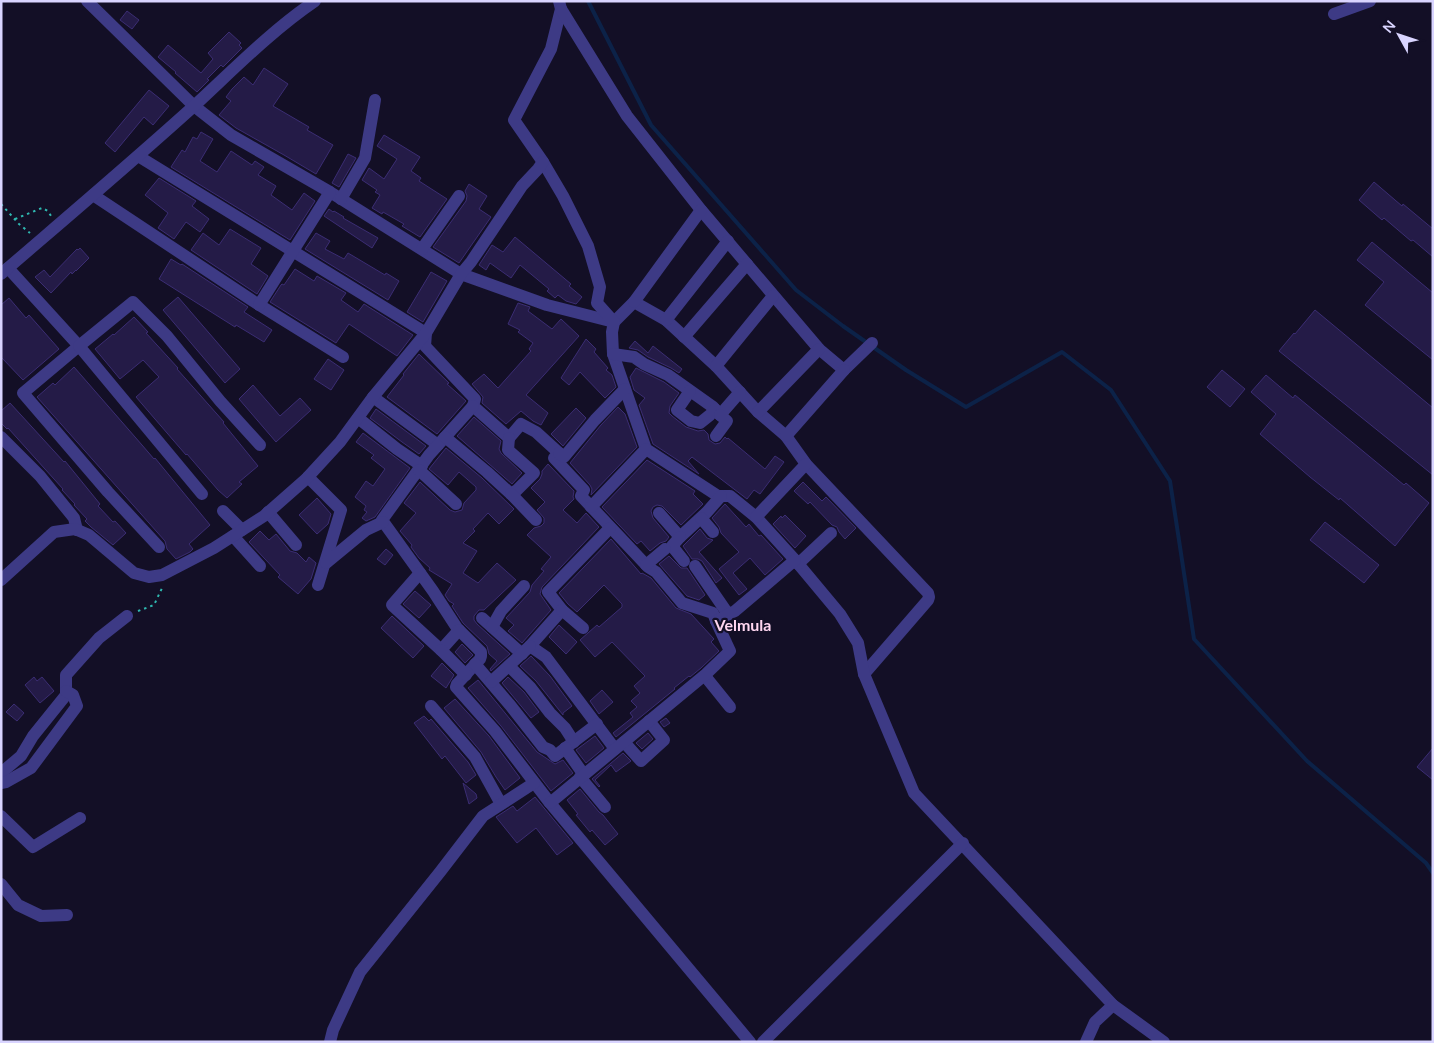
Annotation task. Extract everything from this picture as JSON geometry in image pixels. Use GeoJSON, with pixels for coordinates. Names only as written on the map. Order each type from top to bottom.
{"type":"FeatureCollection","features":[{"type":"Feature","properties":{"kind":"street"},"geometry":{"type":"LineString","coordinates":[[87,1],[194,106],[231,135],[336,196],[461,274],[547,305],[614,322]]}},
{"type":"Feature","properties":{"kind":"street"},"geometry":{"type":"LineString","coordinates":[[202,494],[79,346],[5,271],[138,156],[266,40],[315,1]]}},
{"type":"Feature","properties":{"kind":"street"},"geometry":{"type":"LineString","coordinates":[[1334,14],[1370,1]]}},
{"type":"Feature","properties":{"kind":"street"},"geometry":{"type":"LineString","coordinates":[[560,5],[551,48],[514,120],[543,162],[563,196],[588,246],[600,286],[596,303],[614,322]]}},
{"type":"Feature","properties":{"kind":"street"},"geometry":{"type":"LineString","coordinates":[[560,5],[627,116],[701,210],[773,296],[819,349],[844,370]]}},
{"type":"Feature","properties":{"kind":"street"},"geometry":{"type":"LineString","coordinates":[[259,305],[293,252],[364,158],[375,100]]}},
{"type":"Feature","properties":{"kind":"street"},"geometry":{"type":"LineString","coordinates":[[138,156],[426,333]]}},
{"type":"Feature","properties":{"kind":"street"},"geometry":{"type":"LineString","coordinates":[[1,580],[54,532],[75,530],[90,535],[134,572],[149,577],[164,574],[214,548],[268,512],[308,477],[340,442],[373,397],[426,333],[461,274],[472,262],[522,186],[543,162]]}},
{"type":"Feature","properties":{"kind":"street"},"geometry":{"type":"LineString","coordinates":[[93,195],[259,305],[343,357]]}},
{"type":"Feature","properties":{"kind":"street"},"geometry":{"type":"LineString","coordinates":[[422,249],[459,196]]}},
{"type":"Feature","properties":{"kind":"street"},"geometry":{"type":"LineString","coordinates":[[701,210],[634,302],[614,322],[612,332],[613,354],[646,449],[718,496],[730,496],[756,517],[796,562],[840,614],[858,644],[864,674],[914,793],[1113,1005],[1164,1042]]}},
{"type":"Feature","properties":{"kind":"street"},"geometry":{"type":"LineString","coordinates":[[666,320],[728,241]]}},
{"type":"Feature","properties":{"kind":"street"},"geometry":{"type":"LineString","coordinates":[[684,337],[747,264]]}},
{"type":"Feature","properties":{"kind":"street"},"geometry":{"type":"LineString","coordinates":[[716,366],[773,296]]}},
{"type":"Feature","properties":{"kind":"street"},"geometry":{"type":"LineString","coordinates":[[158,546],[108,492],[23,394],[133,302],[167,336],[220,401],[260,445]]}},
{"type":"Feature","properties":{"kind":"street"},"geometry":{"type":"LineString","coordinates":[[634,302],[666,320],[716,366],[758,412],[786,436],[806,464],[928,593],[930,597],[928,600],[864,674]]}},
{"type":"Feature","properties":{"kind":"street"},"geometry":{"type":"LineString","coordinates":[[426,333],[425,346],[475,399],[473,406],[420,468],[382,520],[459,630],[481,652],[481,656],[457,684],[456,688],[495,731],[550,803],[750,1042]]}},
{"type":"Feature","properties":{"kind":"street"},"geometry":{"type":"LineString","coordinates":[[786,436],[844,370],[872,343]]}},
{"type":"Feature","properties":{"kind":"street"},"geometry":{"type":"LineString","coordinates":[[758,412],[819,349]]}},
{"type":"Feature","properties":{"kind":"street"},"geometry":{"type":"LineString","coordinates":[[613,354],[634,357],[644,364],[668,375],[690,390],[728,421],[716,436]]}},
{"type":"Feature","properties":{"kind":"street"},"geometry":{"type":"LineString","coordinates":[[511,494],[534,473],[508,450],[509,438],[522,424],[536,432],[564,458],[595,420],[625,389]]}},
{"type":"Feature","properties":{"kind":"street"},"geometry":{"type":"LineString","coordinates":[[690,390],[677,410],[691,422],[700,423],[717,412],[740,392]]}},
{"type":"Feature","properties":{"kind":"street"},"geometry":{"type":"LineString","coordinates":[[373,397],[487,472],[536,520]]}},
{"type":"Feature","properties":{"kind":"street"},"geometry":{"type":"LineString","coordinates":[[473,406],[509,438]]}},
{"type":"Feature","properties":{"kind":"street"},"geometry":{"type":"LineString","coordinates":[[358,418],[420,468],[456,504]]}},
{"type":"Feature","properties":{"kind":"street"},"geometry":{"type":"LineString","coordinates":[[1,437],[40,476],[74,518],[77,530]]}},
{"type":"Feature","properties":{"kind":"street"},"geometry":{"type":"LineString","coordinates":[[591,507],[646,449]]}},
{"type":"Feature","properties":{"kind":"street"},"geometry":{"type":"LineString","coordinates":[[550,803],[705,676],[730,650],[713,614],[682,603],[656,572],[646,565],[580,496],[584,490],[554,458],[559,453]]}},
{"type":"Feature","properties":{"kind":"street"},"geometry":{"type":"LineString","coordinates":[[756,517],[806,464]]}},
{"type":"Feature","properties":{"kind":"street"},"geometry":{"type":"LineString","coordinates":[[308,477],[341,510],[318,586]]}},
{"type":"Feature","properties":{"kind":"street"},"geometry":{"type":"LineString","coordinates":[[721,496],[672,546],[690,564],[728,614]]}},
{"type":"Feature","properties":{"kind":"street"},"geometry":{"type":"LineString","coordinates":[[223,511],[260,566]]}},
{"type":"Feature","properties":{"kind":"street"},"geometry":{"type":"LineString","coordinates":[[268,512],[296,545]]}},
{"type":"Feature","properties":{"kind":"street"},"geometry":{"type":"LineString","coordinates":[[659,513],[680,537]]}},
{"type":"Feature","properties":{"kind":"street"},"geometry":{"type":"LineString","coordinates":[[701,518],[713,532]]}},
{"type":"Feature","properties":{"kind":"street"},"geometry":{"type":"LineString","coordinates":[[326,563],[366,530],[383,522]]}},
{"type":"Feature","properties":{"kind":"street"},"geometry":{"type":"LineString","coordinates":[[583,628],[562,610],[548,592],[610,528]]}},
{"type":"Feature","properties":{"kind":"street"},"geometry":{"type":"LineString","coordinates":[[716,621],[735,611],[831,533]]}},
{"type":"Feature","properties":{"kind":"street"},"geometry":{"type":"LineString","coordinates":[[646,565],[665,549]]}},
{"type":"Feature","properties":{"kind":"street"},"geometry":{"type":"LineString","coordinates":[[420,573],[392,605],[442,650],[466,675]]}},
{"type":"Feature","properties":{"kind":"street"},"geometry":{"type":"LineString","coordinates":[[492,627],[501,611],[524,586]]}},
{"type":"Feature","properties":{"kind":"street"},"geometry":{"type":"LineString","coordinates":[[491,682],[526,650],[562,610]]}},
{"type":"Feature","properties":{"kind":"street"},"geometry":{"type":"LineString","coordinates":[[1,773],[21,756],[33,736],[66,695],[66,675],[99,638],[127,616]]}},
{"type":"Feature","properties":{"kind":"street"},"geometry":{"type":"LineString","coordinates":[[482,618],[526,650],[546,657],[597,724],[640,761],[664,740],[648,721]]}},
{"type":"Feature","properties":{"kind":"street"},"geometry":{"type":"LineString","coordinates":[[442,650],[459,630]]}},
{"type":"Feature","properties":{"kind":"street"},"geometry":{"type":"LineString","coordinates":[[475,664],[543,747],[550,750],[555,756],[597,724]]}},
{"type":"Feature","properties":{"kind":"street"},"geometry":{"type":"LineString","coordinates":[[508,666],[530,687],[550,713],[565,728],[569,745],[582,776],[605,807]]}},
{"type":"Feature","properties":{"kind":"street"},"geometry":{"type":"LineString","coordinates":[[705,676],[730,707]]}},
{"type":"Feature","properties":{"kind":"street"},"geometry":{"type":"LineString","coordinates":[[1,783],[31,768],[78,706],[73,695],[66,691]]}},
{"type":"Feature","properties":{"kind":"street"},"geometry":{"type":"LineString","coordinates":[[431,706],[475,757],[501,804]]}},
{"type":"Feature","properties":{"kind":"street"},"geometry":{"type":"LineString","coordinates":[[330,1042],[333,1030],[360,972],[483,816],[534,782]]}},
{"type":"Feature","properties":{"kind":"street"},"geometry":{"type":"LineString","coordinates":[[1,816],[33,847],[80,818]]}},
{"type":"Feature","properties":{"kind":"street"},"geometry":{"type":"LineString","coordinates":[[763,1042],[963,844]]}},
{"type":"Feature","properties":{"kind":"street"},"geometry":{"type":"LineString","coordinates":[[1,884],[18,905],[41,916],[67,915]]}},
{"type":"Feature","properties":{"kind":"street"},"geometry":{"type":"LineString","coordinates":[[1086,1042],[1096,1022],[1113,1005]]}},
{"type":"Feature","properties":{"kind":"path"},"geometry":{"type":"LineString","coordinates":[[1,204],[39,241]]}},
{"type":"Feature","properties":{"kind":"path"},"geometry":{"type":"LineString","coordinates":[[15,219],[42,208],[48,211],[56,227]]}},
{"type":"Feature","properties":{"kind":"path"},"geometry":{"type":"LineString","coordinates":[[127,616],[133,615],[141,609],[154,604],[166,579],[164,574]]}},
{"type":"Feature","properties":{"kind":"building"},"geometry":{"type":"Polygon","coordinates":[[[127,11],[139,20],[132,29],[120,20],[127,11]]]}},
{"type":"Feature","properties":{"kind":"building"},"geometry":{"type":"Polygon","coordinates":[[[229,32],[241,43],[239,45],[242,48],[223,67],[221,65],[197,92],[158,57],[168,45],[201,73],[213,59],[208,53],[229,32]]]}},
{"type":"Feature","properties":{"kind":"building"},"geometry":{"type":"Polygon","coordinates":[[[264,68],[288,84],[273,106],[309,127],[307,130],[333,145],[316,174],[236,128],[219,115],[231,101],[226,97],[232,89],[244,77],[253,85],[264,68]]]}},
{"type":"Feature","properties":{"kind":"building"},"geometry":{"type":"Polygon","coordinates":[[[149,90],[169,106],[153,125],[144,117],[115,152],[105,143],[149,90]]]}},
{"type":"Feature","properties":{"kind":"building"},"geometry":{"type":"Polygon","coordinates":[[[201,132],[213,139],[200,161],[217,172],[231,151],[252,165],[255,161],[264,167],[258,175],[276,186],[271,195],[292,210],[304,193],[315,201],[290,240],[171,167],[182,150],[185,152],[193,137],[197,139],[201,132]]]}},
{"type":"Feature","properties":{"kind":"building"},"geometry":{"type":"Polygon","coordinates":[[[384,135],[420,157],[411,171],[421,178],[419,181],[447,199],[420,237],[402,226],[404,224],[372,208],[380,195],[375,192],[377,190],[362,180],[369,168],[384,179],[397,159],[377,146],[384,135]]]}},
{"type":"Feature","properties":{"kind":"building"},"geometry":{"type":"Polygon","coordinates":[[[348,154],[356,158],[339,187],[332,183],[348,154]]]}},
{"type":"Feature","properties":{"kind":"building"},"geometry":{"type":"Polygon","coordinates":[[[159,178],[196,201],[192,206],[209,219],[200,232],[186,222],[174,239],[158,228],[168,213],[145,195],[159,178]]]}},
{"type":"Feature","properties":{"kind":"building"},"geometry":{"type":"Polygon","coordinates":[[[1374,182],[1433,229],[1433,257],[1384,218],[1382,220],[1359,200],[1374,182]]]}},
{"type":"Feature","properties":{"kind":"building"},"geometry":{"type":"Polygon","coordinates":[[[469,184],[487,196],[479,209],[491,217],[459,263],[433,247],[466,201],[465,191],[469,184]]]}},
{"type":"Feature","properties":{"kind":"building"},"geometry":{"type":"Polygon","coordinates":[[[329,209],[378,238],[372,248],[324,216],[329,209]]]}},
{"type":"Feature","properties":{"kind":"building"},"geometry":{"type":"Polygon","coordinates":[[[230,229],[261,248],[251,264],[268,276],[257,294],[191,250],[203,233],[219,245],[230,229]]]}},
{"type":"Feature","properties":{"kind":"building"},"geometry":{"type":"Polygon","coordinates":[[[316,233],[330,241],[325,249],[344,259],[348,253],[399,281],[388,300],[305,249],[316,233]]]}},
{"type":"Feature","properties":{"kind":"building"},"geometry":{"type":"Polygon","coordinates":[[[515,237],[571,284],[569,286],[582,297],[576,304],[566,301],[558,295],[555,298],[547,291],[549,289],[520,265],[511,278],[490,263],[486,270],[479,265],[492,245],[503,252],[515,237]]]}},
{"type":"Feature","properties":{"kind":"building"},"geometry":{"type":"Polygon","coordinates":[[[1372,242],[1433,293],[1433,360],[1365,305],[1384,282],[1357,260],[1372,242]]]}},
{"type":"Feature","properties":{"kind":"building"},"geometry":{"type":"Polygon","coordinates":[[[80,248],[89,258],[76,271],[72,274],[71,272],[51,293],[35,277],[44,270],[50,277],[80,248]]]}},
{"type":"Feature","properties":{"kind":"building"},"geometry":{"type":"Polygon","coordinates":[[[171,259],[182,264],[248,307],[244,312],[272,330],[264,342],[236,325],[235,327],[159,279],[171,259]]]}},
{"type":"Feature","properties":{"kind":"building"},"geometry":{"type":"Polygon","coordinates":[[[295,269],[314,281],[317,276],[346,293],[341,300],[358,312],[364,304],[413,335],[397,356],[349,324],[336,343],[270,302],[295,269]]]}},
{"type":"Feature","properties":{"kind":"building"},"geometry":{"type":"Polygon","coordinates":[[[431,272],[447,281],[423,322],[407,312],[431,272]]]}},
{"type":"Feature","properties":{"kind":"building"},"geometry":{"type":"Polygon","coordinates":[[[178,297],[240,369],[225,383],[163,310],[178,297]]]}},
{"type":"Feature","properties":{"kind":"building"},"geometry":{"type":"Polygon","coordinates":[[[9,298],[26,318],[29,315],[59,349],[23,380],[1,357],[1,305],[9,298]]]}},
{"type":"Feature","properties":{"kind":"building"},"geometry":{"type":"Polygon","coordinates":[[[518,303],[530,307],[528,311],[552,329],[561,319],[579,336],[526,395],[548,413],[541,425],[521,411],[506,424],[482,403],[483,397],[472,384],[484,374],[498,388],[531,351],[529,349],[533,343],[518,332],[520,330],[508,324],[518,303]]]}},
{"type":"Feature","properties":{"kind":"building"},"geometry":{"type":"Polygon","coordinates":[[[1315,310],[1433,408],[1433,475],[1279,351],[1315,310]]]}},
{"type":"Feature","properties":{"kind":"building"},"geometry":{"type":"Polygon","coordinates":[[[134,317],[224,422],[258,466],[239,482],[242,484],[227,498],[186,455],[136,397],[159,377],[143,360],[120,379],[95,349],[134,317]]]}},
{"type":"Feature","properties":{"kind":"building"},"geometry":{"type":"Polygon","coordinates":[[[586,339],[596,349],[594,352],[608,368],[606,370],[612,375],[616,387],[605,398],[580,372],[569,385],[561,378],[586,339]]]}},
{"type":"Feature","properties":{"kind":"building"},"geometry":{"type":"Polygon","coordinates":[[[635,341],[648,353],[653,346],[682,369],[679,373],[638,350],[629,348],[635,341]]]}},
{"type":"Feature","properties":{"kind":"building"},"geometry":{"type":"Polygon","coordinates":[[[419,354],[466,401],[437,434],[387,397],[419,354]]]}},
{"type":"Feature","properties":{"kind":"building"},"geometry":{"type":"Polygon","coordinates":[[[328,359],[344,370],[331,390],[314,379],[328,359]]]}},
{"type":"Feature","properties":{"kind":"building"},"geometry":{"type":"Polygon","coordinates":[[[74,367],[155,458],[210,525],[189,544],[193,549],[190,552],[176,559],[167,549],[165,541],[37,397],[53,383],[55,385],[74,367]]]}},
{"type":"Feature","properties":{"kind":"building"},"geometry":{"type":"Polygon","coordinates":[[[636,368],[664,382],[679,393],[670,406],[669,413],[686,427],[698,431],[704,430],[708,434],[709,440],[715,444],[720,443],[725,437],[728,438],[765,469],[775,456],[784,462],[760,494],[754,490],[747,499],[692,457],[688,461],[699,474],[653,444],[639,405],[645,398],[634,390],[630,377],[636,368]]]}},
{"type":"Feature","properties":{"kind":"building"},"geometry":{"type":"Polygon","coordinates":[[[1222,370],[1245,389],[1230,407],[1207,387],[1222,370]]]}},
{"type":"Feature","properties":{"kind":"building"},"geometry":{"type":"Polygon","coordinates":[[[1266,375],[1293,398],[1295,395],[1404,485],[1406,483],[1429,503],[1395,546],[1340,498],[1339,500],[1310,477],[1260,434],[1276,414],[1251,392],[1266,375]]]}},
{"type":"Feature","properties":{"kind":"building"},"geometry":{"type":"Polygon","coordinates":[[[253,385],[280,416],[300,398],[311,410],[276,442],[239,399],[253,385]]]}},
{"type":"Feature","properties":{"kind":"building"},"geometry":{"type":"Polygon","coordinates":[[[10,403],[65,461],[100,504],[98,506],[126,533],[113,545],[85,521],[87,519],[63,489],[8,428],[1,423],[1,411],[10,403]]]}},
{"type":"Feature","properties":{"kind":"building"},"geometry":{"type":"Polygon","coordinates":[[[618,407],[625,414],[637,447],[591,495],[592,489],[590,485],[570,463],[618,407]]]}},
{"type":"Feature","properties":{"kind":"building"},"geometry":{"type":"Polygon","coordinates":[[[576,408],[586,418],[563,446],[551,434],[576,408]]]}},
{"type":"Feature","properties":{"kind":"building"},"geometry":{"type":"Polygon","coordinates":[[[376,409],[426,446],[419,454],[370,418],[376,409]]]}},
{"type":"Feature","properties":{"kind":"building"},"geometry":{"type":"Polygon","coordinates":[[[474,417],[501,441],[499,449],[501,453],[522,473],[512,484],[457,436],[474,417]]]}},
{"type":"Feature","properties":{"kind":"building"},"geometry":{"type":"Polygon","coordinates":[[[363,433],[410,468],[375,517],[366,521],[362,518],[367,512],[364,510],[366,506],[355,497],[366,481],[373,486],[385,469],[371,458],[374,455],[356,442],[363,433]]]}},
{"type":"Feature","properties":{"kind":"building"},"geometry":{"type":"Polygon","coordinates":[[[446,448],[482,478],[514,509],[499,524],[488,513],[473,529],[475,531],[463,543],[477,551],[463,573],[478,583],[497,563],[516,580],[484,610],[479,610],[474,616],[477,624],[510,654],[491,671],[490,669],[497,661],[489,654],[487,646],[463,623],[452,606],[454,604],[445,595],[452,584],[429,570],[430,568],[419,558],[411,547],[412,545],[400,531],[416,513],[404,503],[420,482],[450,510],[455,512],[462,510],[464,503],[476,490],[476,487],[459,472],[448,485],[429,469],[446,448]]]}},
{"type":"Feature","properties":{"kind":"building"},"geometry":{"type":"Polygon","coordinates":[[[647,460],[695,491],[693,494],[703,504],[681,525],[662,506],[657,505],[653,507],[651,511],[653,518],[669,537],[650,551],[641,541],[637,544],[602,507],[647,460]]]}},
{"type":"Feature","properties":{"kind":"building"},"geometry":{"type":"Polygon","coordinates":[[[548,464],[574,491],[574,499],[563,510],[577,523],[586,513],[599,527],[542,587],[540,594],[551,610],[522,643],[508,631],[514,625],[506,618],[530,592],[532,585],[544,571],[541,569],[551,557],[527,535],[534,528],[544,523],[544,518],[537,510],[545,502],[531,488],[540,479],[542,471],[548,464]]]}},
{"type":"Feature","properties":{"kind":"building"},"geometry":{"type":"Polygon","coordinates":[[[803,482],[822,501],[826,497],[856,528],[845,539],[837,527],[832,525],[810,502],[808,504],[794,491],[803,482]]]}},
{"type":"Feature","properties":{"kind":"building"},"geometry":{"type":"Polygon","coordinates":[[[317,498],[331,514],[328,524],[317,534],[299,515],[317,498]]]}},
{"type":"Feature","properties":{"kind":"building"},"geometry":{"type":"Polygon","coordinates":[[[725,504],[746,527],[749,524],[759,536],[761,535],[783,559],[765,575],[750,558],[733,573],[747,589],[739,595],[719,569],[739,552],[721,533],[712,518],[725,504]]]}},
{"type":"Feature","properties":{"kind":"building"},"geometry":{"type":"Polygon","coordinates":[[[785,515],[806,536],[795,548],[773,524],[781,516],[782,518],[785,515]]]}},
{"type":"Feature","properties":{"kind":"building"},"geometry":{"type":"Polygon","coordinates":[[[1325,522],[1379,565],[1364,583],[1310,540],[1325,522]]]}},
{"type":"Feature","properties":{"kind":"building"},"geometry":{"type":"Polygon","coordinates":[[[700,529],[707,538],[713,540],[699,552],[722,578],[716,583],[702,561],[692,559],[683,546],[700,529]]]}},
{"type":"Feature","properties":{"kind":"building"},"geometry":{"type":"Polygon","coordinates":[[[260,531],[269,540],[276,534],[290,551],[297,553],[306,562],[309,557],[316,563],[311,579],[298,594],[278,577],[280,575],[249,542],[260,531]]]}},
{"type":"Feature","properties":{"kind":"building"},"geometry":{"type":"Polygon","coordinates":[[[611,539],[641,574],[651,578],[676,608],[691,614],[714,639],[711,642],[719,651],[701,668],[616,737],[613,733],[633,717],[630,713],[637,707],[631,701],[640,693],[634,686],[645,676],[612,642],[595,657],[580,640],[597,625],[599,627],[622,607],[622,604],[604,585],[577,612],[559,593],[611,539]]]}},
{"type":"Feature","properties":{"kind":"building"},"geometry":{"type":"Polygon","coordinates":[[[386,549],[393,555],[385,565],[377,559],[386,549]]]}},
{"type":"Feature","properties":{"kind":"building"},"geometry":{"type":"Polygon","coordinates":[[[669,556],[681,568],[687,568],[705,595],[699,600],[687,596],[659,564],[669,556]]]}},
{"type":"Feature","properties":{"kind":"building"},"geometry":{"type":"Polygon","coordinates":[[[415,591],[431,605],[419,618],[403,604],[415,591]]]}},
{"type":"Feature","properties":{"kind":"building"},"geometry":{"type":"Polygon","coordinates":[[[392,616],[424,646],[413,658],[381,628],[392,616]]]}},
{"type":"Feature","properties":{"kind":"building"},"geometry":{"type":"Polygon","coordinates":[[[559,625],[577,642],[566,654],[549,637],[559,625]]]}},
{"type":"Feature","properties":{"kind":"building"},"geometry":{"type":"Polygon","coordinates":[[[462,644],[473,655],[465,663],[455,652],[462,644]]]}},
{"type":"Feature","properties":{"kind":"building"},"geometry":{"type":"Polygon","coordinates":[[[531,656],[550,676],[572,706],[563,715],[536,681],[520,666],[531,656]]]}},
{"type":"Feature","properties":{"kind":"building"},"geometry":{"type":"Polygon","coordinates":[[[442,663],[454,675],[446,688],[431,676],[442,663]]]}},
{"type":"Feature","properties":{"kind":"building"},"geometry":{"type":"Polygon","coordinates":[[[34,677],[37,681],[42,677],[54,691],[40,703],[25,685],[34,677]]]}},
{"type":"Feature","properties":{"kind":"building"},"geometry":{"type":"Polygon","coordinates":[[[508,677],[524,692],[539,712],[531,718],[502,683],[508,677]]]}},
{"type":"Feature","properties":{"kind":"building"},"geometry":{"type":"Polygon","coordinates":[[[478,680],[537,752],[555,764],[563,760],[573,773],[551,791],[501,726],[468,688],[478,680]]]}},
{"type":"Feature","properties":{"kind":"building"},"geometry":{"type":"Polygon","coordinates":[[[602,690],[613,702],[599,714],[590,701],[602,690]]]}},
{"type":"Feature","properties":{"kind":"building"},"geometry":{"type":"Polygon","coordinates":[[[455,699],[489,736],[520,778],[505,790],[481,752],[444,708],[455,699]]]}},
{"type":"Feature","properties":{"kind":"building"},"geometry":{"type":"Polygon","coordinates":[[[14,704],[24,713],[17,721],[6,712],[14,704]]]}},
{"type":"Feature","properties":{"kind":"building"},"geometry":{"type":"Polygon","coordinates":[[[424,716],[429,721],[431,719],[468,762],[476,775],[466,783],[445,756],[442,759],[414,723],[424,716]]]}},
{"type":"Feature","properties":{"kind":"building"},"geometry":{"type":"Polygon","coordinates":[[[666,718],[670,723],[664,727],[660,722],[666,718]]]}},
{"type":"Feature","properties":{"kind":"building"},"geometry":{"type":"Polygon","coordinates":[[[648,733],[653,739],[642,749],[636,743],[648,733]]]}},
{"type":"Feature","properties":{"kind":"building"},"geometry":{"type":"Polygon","coordinates":[[[595,736],[604,748],[586,763],[576,750],[595,736]]]}},
{"type":"Feature","properties":{"kind":"building"},"geometry":{"type":"Polygon","coordinates":[[[1433,748],[1433,780],[1417,767],[1433,748]]]}},
{"type":"Feature","properties":{"kind":"building"},"geometry":{"type":"Polygon","coordinates":[[[623,753],[631,761],[616,772],[611,765],[595,780],[599,787],[592,779],[623,753]]]}},
{"type":"Feature","properties":{"kind":"building"},"geometry":{"type":"Polygon","coordinates":[[[463,783],[476,794],[477,798],[469,804],[463,783]]]}},
{"type":"Feature","properties":{"kind":"building"},"geometry":{"type":"Polygon","coordinates":[[[580,789],[618,834],[605,845],[592,830],[590,832],[567,800],[580,789]]]}},
{"type":"Feature","properties":{"kind":"building"},"geometry":{"type":"Polygon","coordinates":[[[535,797],[573,843],[557,855],[536,828],[517,843],[496,817],[513,806],[517,811],[535,797]]]}},
{"type":"Feature","properties":{"kind":"waterway"},"geometry":{"type":"LineString","coordinates":[[588,1],[651,125],[796,290],[843,326],[906,370],[966,407],[1062,352],[1111,390],[1170,481],[1194,639],[1307,761],[1426,863],[1433,873]]}},
{"type":"Feature","properties":{"kind":"district","name":"Velmula"},"geometry":{"type":"Point","coordinates":[743,624]}}]}
